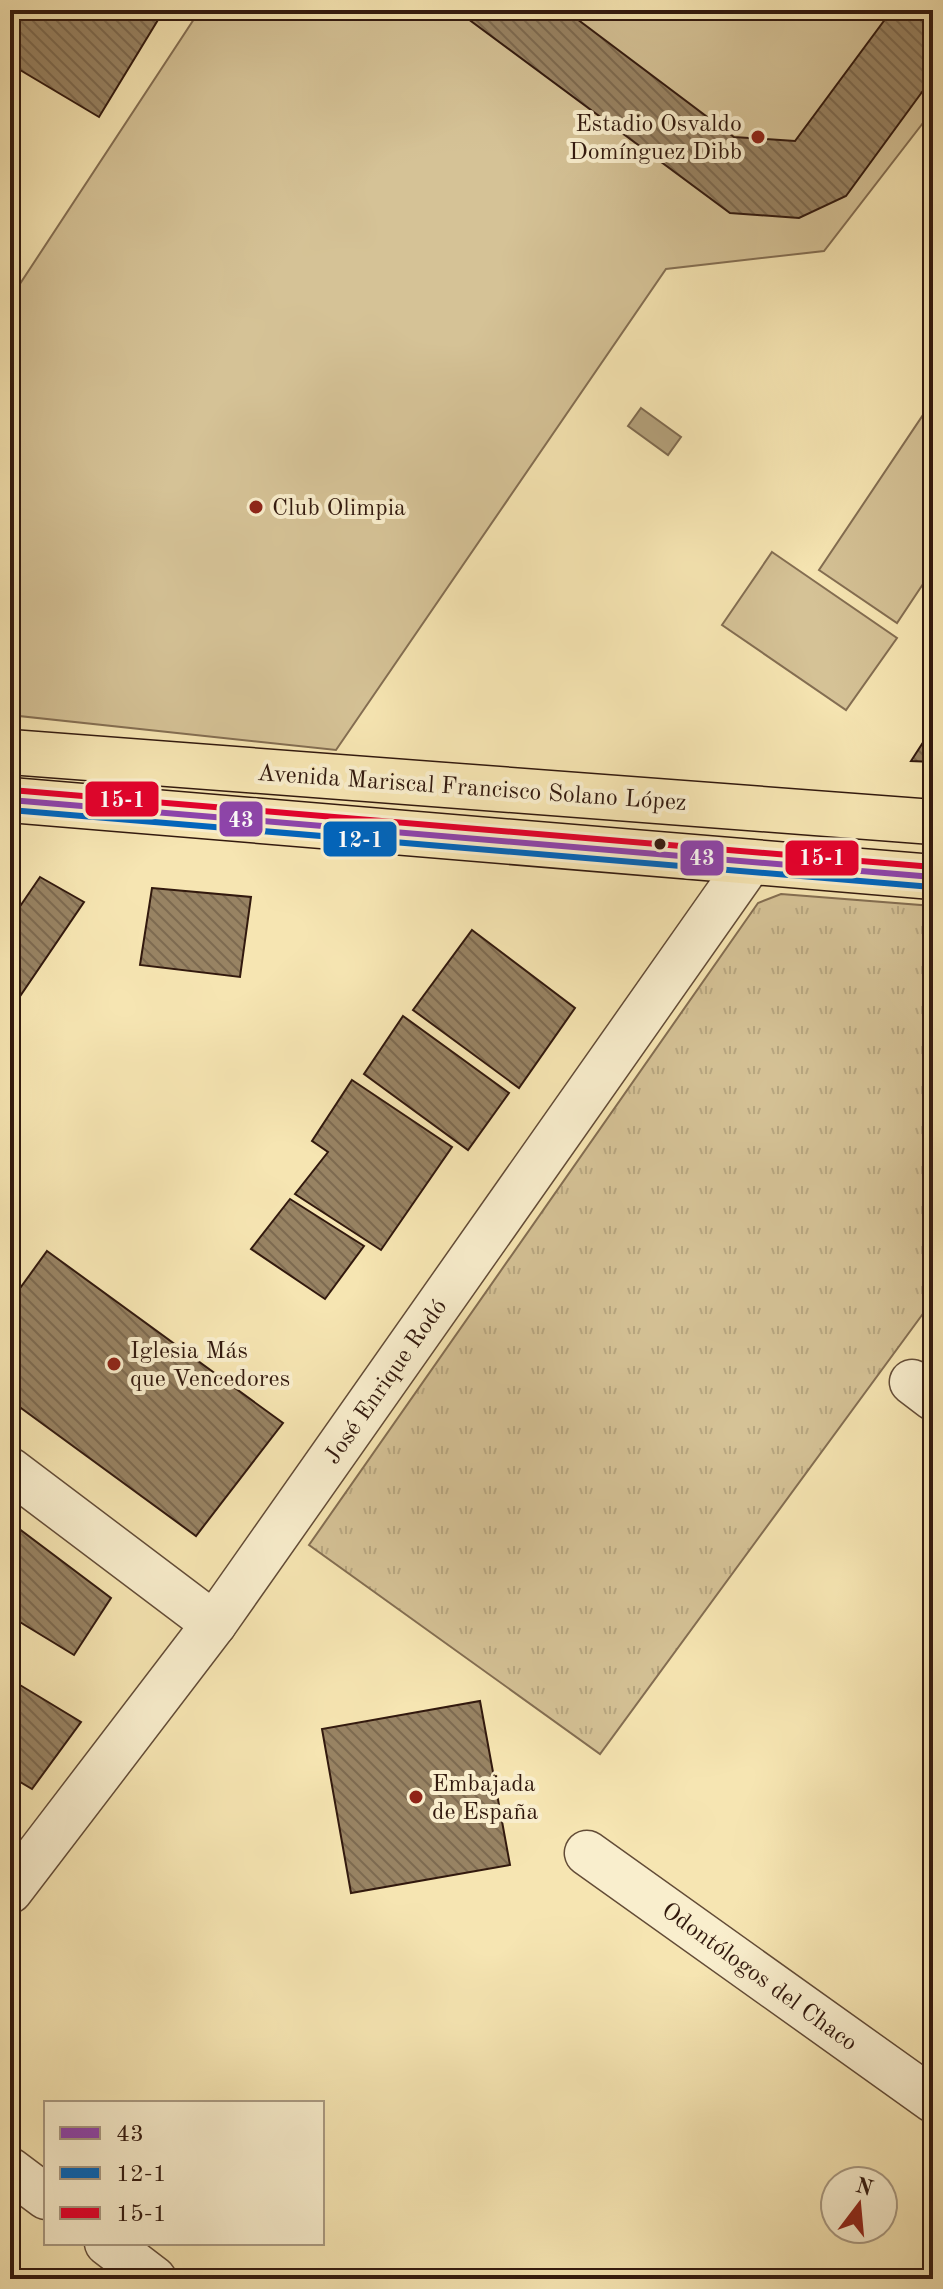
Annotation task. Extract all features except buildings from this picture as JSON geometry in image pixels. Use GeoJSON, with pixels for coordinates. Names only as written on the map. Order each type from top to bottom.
{"type":"FeatureCollection","features":[{"type":"Feature","properties":{"kind":"highway","name":"Avenida Mariscal Francisco Solano López"},"geometry":{"type":"LineString","coordinates":[[10,752],[933,822]]}},
{"type":"Feature","properties":{"kind":"highway","name":"Avenida Mariscal Francisco Solano López"},"geometry":{"type":"LineString","coordinates":[[10,800],[933,877]]}},
{"type":"Feature","properties":{"kind":"street","name":"José Enrique Rodó"},"geometry":{"type":"LineString","coordinates":[[10,1891],[214,1624],[750,862]]}},
{"type":"Feature","properties":{"kind":"street"},"geometry":{"type":"LineString","coordinates":[[10,1470],[214,1624]]}},
{"type":"Feature","properties":{"kind":"street","name":"Odontólogos del Chaco"},"geometry":{"type":"LineString","coordinates":[[587,1853],[933,2100]]}},
{"type":"Feature","properties":{"kind":"street"},"geometry":{"type":"LineString","coordinates":[[10,2170],[44,2196]]}},
{"type":"Feature","properties":{"kind":"street"},"geometry":{"type":"LineString","coordinates":[[110,2245],[154,2279]]}},
{"type":"Feature","properties":{"kind":"green space","name":"Club Olimpia"},"geometry":{"type":"Polygon","coordinates":[[[200,10],[933,10],[933,110],[824,251],[666,269],[336,750],[10,715],[10,299],[200,10]]]}},
{"type":"Feature","properties":{"kind":"green space"},"geometry":{"type":"Polygon","coordinates":[[[927,409],[933,413],[933,569],[897,623],[819,570],[927,409]]]}},
{"type":"Feature","properties":{"kind":"green space"},"geometry":{"type":"Polygon","coordinates":[[[772,552],[897,638],[846,710],[722,625],[772,552]]]}},
{"type":"Feature","properties":{"kind":"green space"},"geometry":{"type":"Polygon","coordinates":[[[781,894],[933,906],[933,1300],[600,1754],[309,1545],[758,903],[781,894]]]}},
{"type":"Feature","properties":{"kind":"shaded area"},"geometry":{"type":"Polygon","coordinates":[[[641,408],[681,437],[668,455],[628,426],[641,408]]]}},
{"type":"Feature","properties":{"kind":"transit line","name":"15-1"},"geometry":{"type":"LineString","coordinates":[[11,790],[933,867]]}},
{"type":"Feature","properties":{"kind":"transit line","name":"43"},"geometry":{"type":"LineString","coordinates":[[10,800],[933,877]]}},
{"type":"Feature","properties":{"kind":"transit line","name":"12-1"},"geometry":{"type":"LineString","coordinates":[[10,810],[932,887]]}},
{"type":"Feature","properties":{"kind":"place","name":"Estadio Osvaldo Domínguez Dibb"},"geometry":{"type":"Point","coordinates":[758,137]}},
{"type":"Feature","properties":{"kind":"place","name":"Club Olimpia"},"geometry":{"type":"Point","coordinates":[256,507]}},
{"type":"Feature","properties":{"kind":"place","name":"Iglesia Más que Vencedores"},"geometry":{"type":"Point","coordinates":[114,1364]}},
{"type":"Feature","properties":{"kind":"place","name":"Embajada de España"},"geometry":{"type":"Point","coordinates":[416,1797]}}]}
